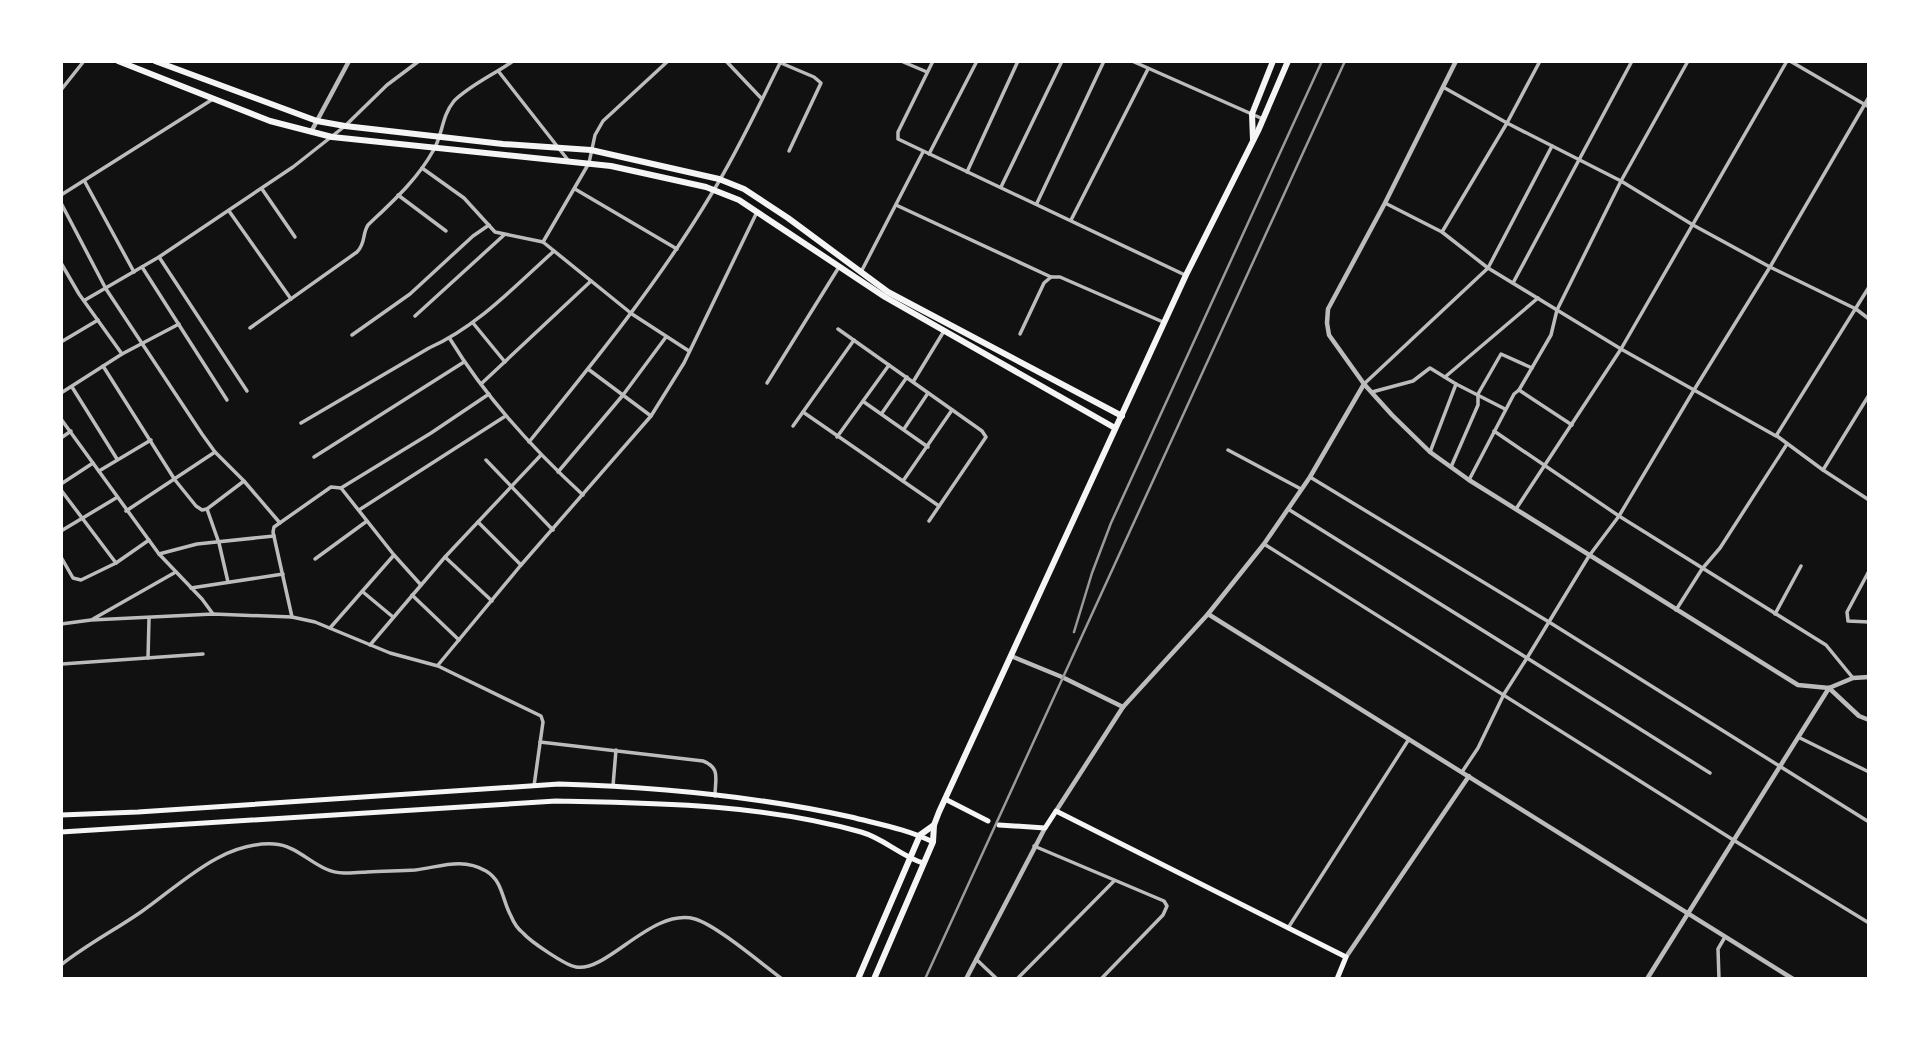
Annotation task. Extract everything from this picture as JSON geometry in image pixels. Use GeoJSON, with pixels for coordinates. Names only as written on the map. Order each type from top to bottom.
{"type":"FeatureCollection","features":[{"type":"Feature","properties":{"kind":"main road"},"geometry":{"type":"LineString","coordinates":[[118,61],[270,121],[332,137],[611,166],[714,190],[739,200],[839,267],[944,331],[1115,428]]}},
{"type":"Feature","properties":{"kind":"main road"},"geometry":{"type":"LineString","coordinates":[[155,61],[317,121],[591,150],[719,179],[744,189],[888,292],[1122,416]]}},
{"type":"Feature","properties":{"kind":"main road"},"geometry":{"type":"LineString","coordinates":[[1253,141],[1251,114],[1273,61]]}},
{"type":"Feature","properties":{"kind":"main road"},"geometry":{"type":"LineString","coordinates":[[874,979],[933,842],[934,825],[945,799],[1186,275],[1253,141],[1288,61]]}},
{"type":"Feature","properties":{"kind":"main road"},"geometry":{"type":"LineString","coordinates":[[61,815],[138,813],[534,786],[613,786],[773,802],[920,835],[933,842]]}},
{"type":"Feature","properties":{"kind":"main road"},"geometry":{"type":"LineString","coordinates":[[945,799],[988,821]]}},
{"type":"Feature","properties":{"kind":"main road"},"geometry":{"type":"LineString","coordinates":[[61,832],[556,801],[629,803],[740,810],[813,819],[866,833],[923,863]]}},
{"type":"Feature","properties":{"kind":"main road"},"geometry":{"type":"LineString","coordinates":[[999,825],[1045,828],[1056,811],[1346,957],[1337,979]]}},
{"type":"Feature","properties":{"kind":"main road"},"geometry":{"type":"LineString","coordinates":[[858,979],[920,835],[934,825]]}},
{"type":"Feature","properties":{"kind":"street"},"geometry":{"type":"LineString","coordinates":[[61,90],[84,61]]}},
{"type":"Feature","properties":{"kind":"street"},"geometry":{"type":"LineString","coordinates":[[311,131],[349,61]]}},
{"type":"Feature","properties":{"kind":"street"},"geometry":{"type":"LineString","coordinates":[[85,300],[159,257],[262,189],[332,137],[387,85],[418,61]]}},
{"type":"Feature","properties":{"kind":"street"},"geometry":{"type":"LineString","coordinates":[[250,328],[357,252],[364,244],[368,225],[422,168],[435,148],[447,110],[457,98],[513,61]]}},
{"type":"Feature","properties":{"kind":"street"},"geometry":{"type":"LineString","coordinates":[[543,242],[589,163],[595,135],[603,121],[668,61]]}},
{"type":"Feature","properties":{"kind":"street"},"geometry":{"type":"LineString","coordinates":[[726,61],[762,99]]}},
{"type":"Feature","properties":{"kind":"street"},"geometry":{"type":"LineString","coordinates":[[901,61],[928,72]]}},
{"type":"Feature","properties":{"kind":"street"},"geometry":{"type":"LineString","coordinates":[[933,61],[898,131],[898,139],[1186,275]]}},
{"type":"Feature","properties":{"kind":"street"},"geometry":{"type":"LineString","coordinates":[[929,154],[977,61]]}},
{"type":"Feature","properties":{"kind":"street"},"geometry":{"type":"LineString","coordinates":[[967,172],[1018,61]]}},
{"type":"Feature","properties":{"kind":"street"},"geometry":{"type":"LineString","coordinates":[[1001,187],[1062,61]]}},
{"type":"Feature","properties":{"kind":"street"},"geometry":{"type":"LineString","coordinates":[[1037,203],[1104,61]]}},
{"type":"Feature","properties":{"kind":"street"},"geometry":{"type":"LineString","coordinates":[[1132,61],[1263,119]]}},
{"type":"Feature","properties":{"kind":"street"},"geometry":{"type":"LineString","coordinates":[[1456,61],[1328,309],[1329,334],[1364,384],[1392,415],[1430,452],[1469,480],[1798,685],[1829,688],[1853,678],[1869,677]]}},
{"type":"Feature","properties":{"kind":"street"},"geometry":{"type":"LineString","coordinates":[[1442,232],[1507,123],[1540,61]]}},
{"type":"Feature","properties":{"kind":"street"},"geometry":{"type":"LineString","coordinates":[[1513,283],[1632,61]]}},
{"type":"Feature","properties":{"kind":"street"},"geometry":{"type":"LineString","coordinates":[[1469,480],[1505,409],[1551,335],[1557,310],[1621,180],[1688,61]]}},
{"type":"Feature","properties":{"kind":"street"},"geometry":{"type":"LineString","coordinates":[[1516,509],[1621,349],[1789,61],[1867,106]]}},
{"type":"Feature","properties":{"kind":"street"},"geometry":{"type":"LineString","coordinates":[[529,442],[632,313],[677,249],[714,190],[781,62],[821,83],[789,151]]}},
{"type":"Feature","properties":{"kind":"street"},"geometry":{"type":"LineString","coordinates":[[1071,220],[1148,69]]}},
{"type":"Feature","properties":{"kind":"street"},"geometry":{"type":"LineString","coordinates":[[499,72],[569,162]]}},
{"type":"Feature","properties":{"kind":"street"},"geometry":{"type":"LineString","coordinates":[[1443,87],[1507,123],[1621,180],[1693,225],[1856,309],[1869,319]]}},
{"type":"Feature","properties":{"kind":"street"},"geometry":{"type":"LineString","coordinates":[[1462,772],[1478,748],[1504,694],[1589,556],[1619,516],[1867,106],[1869,97]]}},
{"type":"Feature","properties":{"kind":"street"},"geometry":{"type":"LineString","coordinates":[[61,195],[213,99]]}},
{"type":"Feature","properties":{"kind":"street"},"geometry":{"type":"LineString","coordinates":[[1056,811],[1123,707],[1208,614],[1264,544],[1310,477],[1364,384],[1489,268],[1552,146]]}},
{"type":"Feature","properties":{"kind":"street"},"geometry":{"type":"LineString","coordinates":[[861,272],[923,152]]}},
{"type":"Feature","properties":{"kind":"street"},"geometry":{"type":"LineString","coordinates":[[422,168],[464,198],[495,232],[543,242],[632,313],[689,351]]}},
{"type":"Feature","properties":{"kind":"street"},"geometry":{"type":"LineString","coordinates":[[85,181],[134,272]]}},
{"type":"Feature","properties":{"kind":"street"},"geometry":{"type":"LineString","coordinates":[[262,189],[295,237]]}},
{"type":"Feature","properties":{"kind":"street"},"geometry":{"type":"LineString","coordinates":[[575,189],[677,249]]}},
{"type":"Feature","properties":{"kind":"street"},"geometry":{"type":"LineString","coordinates":[[398,195],[446,231]]}},
{"type":"Feature","properties":{"kind":"street"},"geometry":{"type":"LineString","coordinates":[[61,203],[106,289],[215,453],[244,481],[280,523]]}},
{"type":"Feature","properties":{"kind":"street"},"geometry":{"type":"LineString","coordinates":[[1385,203],[1442,232],[1513,283],[1621,349],[1776,436],[1868,498]]}},
{"type":"Feature","properties":{"kind":"street"},"geometry":{"type":"LineString","coordinates":[[896,205],[1051,277],[1059,277],[1165,322]]}},
{"type":"Feature","properties":{"kind":"street"},"geometry":{"type":"LineString","coordinates":[[229,211],[291,299]]}},
{"type":"Feature","properties":{"kind":"street"},"geometry":{"type":"LineString","coordinates":[[438,666],[651,416],[684,363],[757,212]]}},
{"type":"Feature","properties":{"kind":"street"},"geometry":{"type":"LineString","coordinates":[[352,335],[410,294],[473,236],[489,225]]}},
{"type":"Feature","properties":{"kind":"street"},"geometry":{"type":"LineString","coordinates":[[415,316],[504,235]]}},
{"type":"Feature","properties":{"kind":"street"},"geometry":{"type":"LineString","coordinates":[[301,423],[429,348],[450,339],[473,323],[554,251]]}},
{"type":"Feature","properties":{"kind":"street"},"geometry":{"type":"LineString","coordinates":[[159,257],[247,391]]}},
{"type":"Feature","properties":{"kind":"street"},"geometry":{"type":"LineString","coordinates":[[61,263],[63,272],[122,354]]}},
{"type":"Feature","properties":{"kind":"street"},"geometry":{"type":"LineString","coordinates":[[142,267],[227,400]]}},
{"type":"Feature","properties":{"kind":"street"},"geometry":{"type":"LineString","coordinates":[[766,383],[839,267]]}},
{"type":"Feature","properties":{"kind":"street"},"geometry":{"type":"LineString","coordinates":[[1020,334],[1044,283],[1051,277]]}},
{"type":"Feature","properties":{"kind":"street"},"geometry":{"type":"LineString","coordinates":[[481,384],[590,281]]}},
{"type":"Feature","properties":{"kind":"street"},"geometry":{"type":"LineString","coordinates":[[1776,436],[1869,287]]}},
{"type":"Feature","properties":{"kind":"street"},"geometry":{"type":"LineString","coordinates":[[1445,377],[1538,298]]}},
{"type":"Feature","properties":{"kind":"street"},"geometry":{"type":"LineString","coordinates":[[61,342],[99,320]]}},
{"type":"Feature","properties":{"kind":"street"},"geometry":{"type":"LineString","coordinates":[[473,323],[506,362]]}},
{"type":"Feature","properties":{"kind":"street"},"geometry":{"type":"LineString","coordinates":[[61,393],[122,354],[179,324]]}},
{"type":"Feature","properties":{"kind":"street"},"geometry":{"type":"LineString","coordinates":[[838,329],[982,431],[986,437],[929,521]]}},
{"type":"Feature","properties":{"kind":"street"},"geometry":{"type":"LineString","coordinates":[[913,382],[944,331]]}},
{"type":"Feature","properties":{"kind":"street"},"geometry":{"type":"LineString","coordinates":[[558,472],[623,395],[666,337]]}},
{"type":"Feature","properties":{"kind":"street"},"geometry":{"type":"LineString","coordinates":[[450,339],[505,416],[541,456],[583,495]]}},
{"type":"Feature","properties":{"kind":"street"},"geometry":{"type":"LineString","coordinates":[[793,426],[854,340]]}},
{"type":"Feature","properties":{"kind":"street"},"geometry":{"type":"LineString","coordinates":[[1451,467],[1478,405],[1478,394],[1501,354],[1532,368]]}},
{"type":"Feature","properties":{"kind":"street"},"geometry":{"type":"LineString","coordinates":[[314,457],[464,362]]}},
{"type":"Feature","properties":{"kind":"street"},"geometry":{"type":"LineString","coordinates":[[838,437],[889,365]]}},
{"type":"Feature","properties":{"kind":"street"},"geometry":{"type":"LineString","coordinates":[[103,366],[175,480],[196,506],[201,510],[206,509],[244,481]]}},
{"type":"Feature","properties":{"kind":"street"},"geometry":{"type":"LineString","coordinates":[[1372,392],[1413,381],[1430,368],[1505,409]]}},
{"type":"Feature","properties":{"kind":"street"},"geometry":{"type":"LineString","coordinates":[[588,369],[651,416]]}},
{"type":"Feature","properties":{"kind":"street"},"geometry":{"type":"LineString","coordinates":[[882,414],[907,377]]}},
{"type":"Feature","properties":{"kind":"street"},"geometry":{"type":"LineString","coordinates":[[1430,452],[1456,384]]}},
{"type":"Feature","properties":{"kind":"street"},"geometry":{"type":"LineString","coordinates":[[72,387],[117,459]]}},
{"type":"Feature","properties":{"kind":"street"},"geometry":{"type":"LineString","coordinates":[[1519,390],[1572,425]]}},
{"type":"Feature","properties":{"kind":"street"},"geometry":{"type":"LineString","coordinates":[[904,430],[928,393]]}},
{"type":"Feature","properties":{"kind":"street"},"geometry":{"type":"LineString","coordinates":[[292,617],[274,527],[331,487],[341,488],[489,394]]}},
{"type":"Feature","properties":{"kind":"street"},"geometry":{"type":"LineString","coordinates":[[1823,470],[1869,395]]}},
{"type":"Feature","properties":{"kind":"street"},"geometry":{"type":"LineString","coordinates":[[864,402],[928,447]]}},
{"type":"Feature","properties":{"kind":"street"},"geometry":{"type":"LineString","coordinates":[[903,481],[952,410]]}},
{"type":"Feature","properties":{"kind":"street"},"geometry":{"type":"LineString","coordinates":[[803,412],[939,506]]}},
{"type":"Feature","properties":{"kind":"street"},"geometry":{"type":"LineString","coordinates":[[359,510],[505,416]]}},
{"type":"Feature","properties":{"kind":"street"},"geometry":{"type":"LineString","coordinates":[[61,419],[159,554],[213,614]]}},
{"type":"Feature","properties":{"kind":"street"},"geometry":{"type":"LineString","coordinates":[[61,438],[71,431]]}},
{"type":"Feature","properties":{"kind":"street"},"geometry":{"type":"LineString","coordinates":[[1494,431],[1619,516],[1826,645],[1853,678]]}},
{"type":"Feature","properties":{"kind":"street"},"geometry":{"type":"LineString","coordinates":[[99,471],[151,440]]}},
{"type":"Feature","properties":{"kind":"street"},"geometry":{"type":"LineString","coordinates":[[1676,610],[1702,569],[1720,548],[1787,444]]}},
{"type":"Feature","properties":{"kind":"street"},"geometry":{"type":"LineString","coordinates":[[1228,450],[1301,489]]}},
{"type":"Feature","properties":{"kind":"street"},"geometry":{"type":"LineString","coordinates":[[126,511],[215,453]]}},
{"type":"Feature","properties":{"kind":"street"},"geometry":{"type":"LineString","coordinates":[[370,645],[445,557],[541,456]]}},
{"type":"Feature","properties":{"kind":"street"},"geometry":{"type":"LineString","coordinates":[[486,460],[553,530]]}},
{"type":"Feature","properties":{"kind":"street"},"geometry":{"type":"LineString","coordinates":[[61,484],[93,463]]}},
{"type":"Feature","properties":{"kind":"street"},"geometry":{"type":"LineString","coordinates":[[1310,477],[1549,622],[1869,822]]}},
{"type":"Feature","properties":{"kind":"street"},"geometry":{"type":"LineString","coordinates":[[341,488],[421,585]]}},
{"type":"Feature","properties":{"kind":"street"},"geometry":{"type":"LineString","coordinates":[[61,490],[116,563]]}},
{"type":"Feature","properties":{"kind":"street"},"geometry":{"type":"LineString","coordinates":[[61,531],[116,498]]}},
{"type":"Feature","properties":{"kind":"street"},"geometry":{"type":"LineString","coordinates":[[206,509],[219,543],[228,582]]}},
{"type":"Feature","properties":{"kind":"street"},"geometry":{"type":"LineString","coordinates":[[1288,509],[1710,773]]}},
{"type":"Feature","properties":{"kind":"street"},"geometry":{"type":"LineString","coordinates":[[315,559],[367,521]]}},
{"type":"Feature","properties":{"kind":"street"},"geometry":{"type":"LineString","coordinates":[[478,522],[522,565]]}},
{"type":"Feature","properties":{"kind":"street"},"geometry":{"type":"LineString","coordinates":[[159,554],[197,544],[274,536]]}},
{"type":"Feature","properties":{"kind":"street"},"geometry":{"type":"LineString","coordinates":[[61,557],[76,580],[116,563],[149,540]]}},
{"type":"Feature","properties":{"kind":"street"},"geometry":{"type":"LineString","coordinates":[[1264,544],[1869,923]]}},
{"type":"Feature","properties":{"kind":"street"},"geometry":{"type":"LineString","coordinates":[[330,628],[394,555]]}},
{"type":"Feature","properties":{"kind":"street"},"geometry":{"type":"LineString","coordinates":[[445,557],[492,601]]}},
{"type":"Feature","properties":{"kind":"street"},"geometry":{"type":"LineString","coordinates":[[1775,614],[1801,566]]}},
{"type":"Feature","properties":{"kind":"street"},"geometry":{"type":"LineString","coordinates":[[1869,571],[1847,612],[1847,621],[1869,622]]}},
{"type":"Feature","properties":{"kind":"street"},"geometry":{"type":"LineString","coordinates":[[91,620],[104,610],[175,572]]}},
{"type":"Feature","properties":{"kind":"street"},"geometry":{"type":"LineString","coordinates":[[191,588],[283,574]]}},
{"type":"Feature","properties":{"kind":"street"},"geometry":{"type":"LineString","coordinates":[[363,592],[393,617]]}},
{"type":"Feature","properties":{"kind":"street"},"geometry":{"type":"LineString","coordinates":[[412,595],[459,640]]}},
{"type":"Feature","properties":{"kind":"street"},"geometry":{"type":"LineString","coordinates":[[61,624],[213,614],[292,617],[315,622],[370,645],[438,666],[541,716],[543,722],[534,786]]}},
{"type":"Feature","properties":{"kind":"street"},"geometry":{"type":"LineString","coordinates":[[1208,614],[1793,979]]}},
{"type":"Feature","properties":{"kind":"street"},"geometry":{"type":"LineString","coordinates":[[148,658],[149,619]]}},
{"type":"Feature","properties":{"kind":"street"},"geometry":{"type":"LineString","coordinates":[[62,664],[203,654]]}},
{"type":"Feature","properties":{"kind":"street"},"geometry":{"type":"LineString","coordinates":[[1011,656],[1123,707]]}},
{"type":"Feature","properties":{"kind":"street"},"geometry":{"type":"LineString","coordinates":[[1829,688],[1859,716],[1869,720]]}},
{"type":"Feature","properties":{"kind":"street"},"geometry":{"type":"LineString","coordinates":[[1647,979],[1829,688]]}},
{"type":"Feature","properties":{"kind":"street"},"geometry":{"type":"LineString","coordinates":[[1798,737],[1869,772]]}},
{"type":"Feature","properties":{"kind":"street"},"geometry":{"type":"LineString","coordinates":[[1288,928],[1409,739]]}},
{"type":"Feature","properties":{"kind":"street"},"geometry":{"type":"LineString","coordinates":[[540,742],[703,761],[716,769],[715,796]]}},
{"type":"Feature","properties":{"kind":"street"},"geometry":{"type":"LineString","coordinates":[[613,786],[617,751]]}},
{"type":"Feature","properties":{"kind":"street"},"geometry":{"type":"LineString","coordinates":[[1346,957],[1469,776]]}},
{"type":"Feature","properties":{"kind":"street"},"geometry":{"type":"LineString","coordinates":[[966,979],[1045,828]]}},
{"type":"Feature","properties":{"kind":"street"},"geometry":{"type":"LineString","coordinates":[[61,965],[140,913],[213,860],[237,849],[272,844],[284,845],[324,868],[339,873],[417,870],[448,863],[483,869],[495,876],[499,882],[511,916],[523,934],[572,966],[582,968],[596,962],[659,923],[679,918],[696,919],[782,979]]}},
{"type":"Feature","properties":{"kind":"street"},"geometry":{"type":"LineString","coordinates":[[1034,846],[1164,901],[1167,906],[1163,915],[1101,979]]}},
{"type":"Feature","properties":{"kind":"street"},"geometry":{"type":"LineString","coordinates":[[1017,979],[1115,881]]}},
{"type":"Feature","properties":{"kind":"street"},"geometry":{"type":"LineString","coordinates":[[1719,979],[1718,949],[1725,937]]}},
{"type":"Feature","properties":{"kind":"street"},"geometry":{"type":"LineString","coordinates":[[976,959],[997,979]]}},
{"type":"Feature","properties":{"kind":"railway"},"geometry":{"type":"LineString","coordinates":[[1074,632],[1111,523],[1322,61]]}},
{"type":"Feature","properties":{"kind":"railway"},"geometry":{"type":"LineString","coordinates":[[925,979],[1345,61]]}}]}
